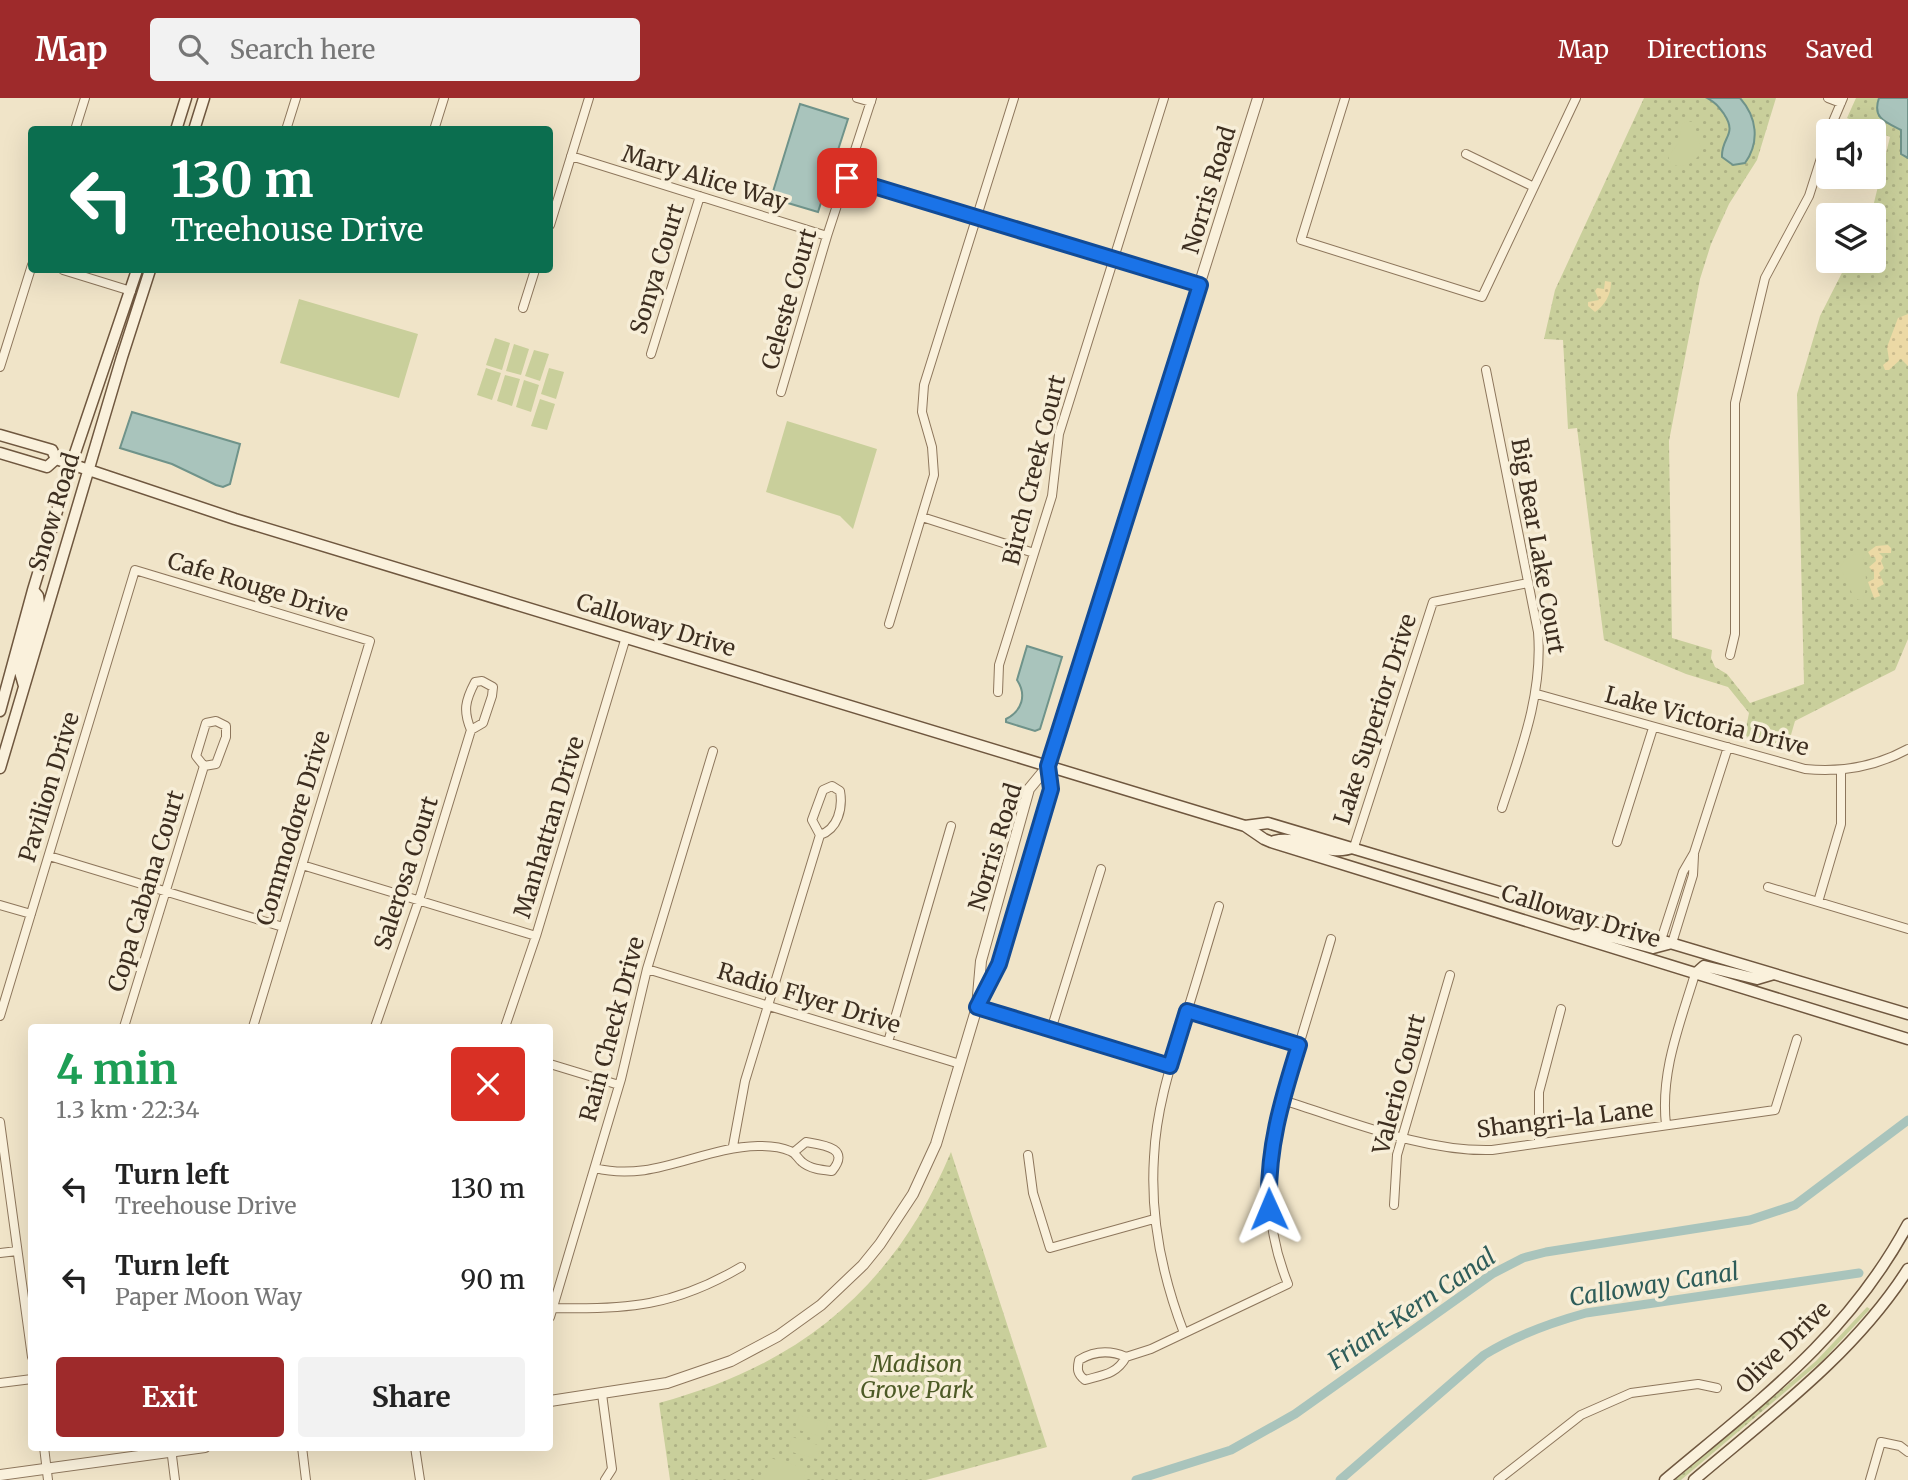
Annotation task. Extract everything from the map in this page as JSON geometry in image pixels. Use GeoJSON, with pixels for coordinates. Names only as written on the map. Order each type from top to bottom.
{"type":"FeatureCollection","features":[{"type":"Feature","properties":{"kind":"main road"},"geometry":{"type":"LineString","coordinates":[[177,126],[186,98]]}},
{"type":"Feature","properties":{"kind":"main road"},"geometry":{"type":"LineString","coordinates":[[195,126],[204,98]]}},
{"type":"Feature","properties":{"kind":"main road","name":"Snow Road"},"geometry":{"type":"LineString","coordinates":[[0,711],[71,465],[136,273]]}},
{"type":"Feature","properties":{"kind":"main road","name":"Snow Road"},"geometry":{"type":"LineString","coordinates":[[0,768],[149,273]]}},
{"type":"Feature","properties":{"kind":"main road","name":"Calloway Drive"},"geometry":{"type":"LineString","coordinates":[[0,435],[52,450],[57,459],[71,465],[235,519],[1245,825],[1271,842],[1908,1039]]}},
{"type":"Feature","properties":{"kind":"main road","name":"Calloway Drive"},"geometry":{"type":"LineString","coordinates":[[0,453],[47,467],[57,459]]}},
{"type":"Feature","properties":{"kind":"main road"},"geometry":{"type":"LineString","coordinates":[[24,686],[20,672],[39,604],[38,596],[33,590]]}},
{"type":"Feature","properties":{"kind":"main road","name":"Calloway Drive"},"geometry":{"type":"LineString","coordinates":[[1245,825],[1268,823],[1908,1013]]}},
{"type":"Feature","properties":{"kind":"main road"},"geometry":{"type":"LineString","coordinates":[[1271,842],[1288,838],[1340,852],[1354,848]]}},
{"type":"Feature","properties":{"kind":"main road"},"geometry":{"type":"LineString","coordinates":[[1573,935],[1593,932],[1653,948],[1667,942]]}},
{"type":"Feature","properties":{"kind":"main road"},"geometry":{"type":"LineString","coordinates":[[1695,974],[1704,966],[1757,979],[1774,974]]}},
{"type":"Feature","properties":{"kind":"main road","name":"Olive Drive"},"geometry":{"type":"LineString","coordinates":[[1665,1480],[1777,1386],[1821,1345],[1879,1273],[1908,1224]]}},
{"type":"Feature","properties":{"kind":"main road","name":"Olive Drive"},"geometry":{"type":"LineString","coordinates":[[1694,1480],[1840,1351],[1886,1300],[1908,1269]]}},
{"type":"Feature","properties":{"kind":"street"},"geometry":{"type":"LineString","coordinates":[[76,126],[85,98]]}},
{"type":"Feature","properties":{"kind":"street"},"geometry":{"type":"LineString","coordinates":[[287,126],[296,98]]}},
{"type":"Feature","properties":{"kind":"street"},"geometry":{"type":"LineString","coordinates":[[435,126],[444,98]]}},
{"type":"Feature","properties":{"kind":"street"},"geometry":{"type":"LineString","coordinates":[[553,215],[588,98]]}},
{"type":"Feature","properties":{"kind":"street"},"geometry":{"type":"LineString","coordinates":[[857,98],[871,100]]}},
{"type":"Feature","properties":{"kind":"street"},"geometry":{"type":"LineString","coordinates":[[889,624],[932,488],[934,460],[922,412],[924,385],[1014,98]]}},
{"type":"Feature","properties":{"kind":"street","name":"Birch Creek Court"},"geometry":{"type":"LineString","coordinates":[[998,692],[999,665],[1052,496],[1059,434],[1164,98]]}},
{"type":"Feature","properties":{"kind":"street","name":"Norris Road"},"geometry":{"type":"LineString","coordinates":[[553,1401],[667,1383],[731,1362],[778,1336],[800,1322],[840,1289],[880,1244],[913,1194],[936,1144],[977,1007],[981,961],[1029,789],[1048,766],[1258,98]]}},
{"type":"Feature","properties":{"kind":"street"},"geometry":{"type":"LineString","coordinates":[[1345,98],[1300,240],[1482,297],[1576,98]]}},
{"type":"Feature","properties":{"kind":"street"},"geometry":{"type":"LineString","coordinates":[[1828,98],[1842,101],[1834,119]]}},
{"type":"Feature","properties":{"kind":"street","name":"Celeste Court"},"geometry":{"type":"LineString","coordinates":[[781,392],[871,100]]}},
{"type":"Feature","properties":{"kind":"street"},"geometry":{"type":"LineString","coordinates":[[1466,154],[1534,187]]}},
{"type":"Feature","properties":{"kind":"street","name":"Mary Alice Way"},"geometry":{"type":"LineString","coordinates":[[571,156],[827,236]]}},
{"type":"Feature","properties":{"kind":"street"},"geometry":{"type":"LineString","coordinates":[[1730,655],[1735,623],[1735,403],[1765,278],[1809,196],[1816,174]]}},
{"type":"Feature","properties":{"kind":"street"},"geometry":{"type":"LineString","coordinates":[[847,178],[1200,285]]}},
{"type":"Feature","properties":{"kind":"street","name":"Sonya Court"},"geometry":{"type":"LineString","coordinates":[[651,354],[700,196]]}},
{"type":"Feature","properties":{"kind":"street"},"geometry":{"type":"LineString","coordinates":[[0,367],[29,273]]}},
{"type":"Feature","properties":{"kind":"street"},"geometry":{"type":"LineString","coordinates":[[73,273],[131,291]]}},
{"type":"Feature","properties":{"kind":"street"},"geometry":{"type":"LineString","coordinates":[[523,307],[535,273]]}},
{"type":"Feature","properties":{"kind":"street","name":"Big Bear Lake Court"},"geometry":{"type":"LineString","coordinates":[[1486,370],[1540,653],[1537,694],[1503,808]]}},
{"type":"Feature","properties":{"kind":"street"},"geometry":{"type":"LineString","coordinates":[[922,517],[1034,553]]}},
{"type":"Feature","properties":{"kind":"street","name":"Cafe Rouge Drive"},"geometry":{"type":"LineString","coordinates":[[135,570],[370,641]]}},
{"type":"Feature","properties":{"kind":"street","name":"Pavilion Drive"},"geometry":{"type":"LineString","coordinates":[[0,1016],[135,570]]}},
{"type":"Feature","properties":{"kind":"street","name":"Lake Superior Drive"},"geometry":{"type":"LineString","coordinates":[[1354,848],[1433,602],[1528,583]]}},
{"type":"Feature","properties":{"kind":"street","name":"Manhattan Drive"},"geometry":{"type":"LineString","coordinates":[[506,1024],[536,936],[626,638]]}},
{"type":"Feature","properties":{"kind":"street","name":"Commodore Drive"},"geometry":{"type":"LineString","coordinates":[[254,1024],[370,641]]}},
{"type":"Feature","properties":{"kind":"street","name":"Salerosa Court"},"geometry":{"type":"LineString","coordinates":[[376,1024],[419,900],[471,730],[465,714],[471,691],[475,682],[482,681],[493,687],[492,696],[483,723],[471,730]]}},
{"type":"Feature","properties":{"kind":"street","name":"Lake Victoria Drive"},"geometry":{"type":"LineString","coordinates":[[1537,694],[1805,769],[1840,770],[1877,763],[1908,749]]}},
{"type":"Feature","properties":{"kind":"street","name":"Copa Cabana Court"},"geometry":{"type":"LineString","coordinates":[[216,721],[226,726],[226,737],[216,764],[204,766],[196,756],[199,744],[206,723],[216,721]]}},
{"type":"Feature","properties":{"kind":"street"},"geometry":{"type":"LineString","coordinates":[[1617,842],[1653,728]]}},
{"type":"Feature","properties":{"kind":"street"},"geometry":{"type":"LineString","coordinates":[[1667,942],[1693,874],[1694,853],[1728,747]]}},
{"type":"Feature","properties":{"kind":"street","name":"Rain Check Drive"},"geometry":{"type":"LineString","coordinates":[[553,1305],[620,1085],[647,969],[713,751]]}},
{"type":"Feature","properties":{"kind":"street","name":"Copa Cabana Court"},"geometry":{"type":"LineString","coordinates":[[125,1024],[204,766]]}},
{"type":"Feature","properties":{"kind":"street"},"geometry":{"type":"LineString","coordinates":[[1048,766],[1051,789],[999,964],[977,1007],[1170,1066]]}},
{"type":"Feature","properties":{"kind":"street"},"geometry":{"type":"LineString","coordinates":[[1818,902],[1841,824],[1840,770]]}},
{"type":"Feature","properties":{"kind":"street"},"geometry":{"type":"LineString","coordinates":[[733,1146],[745,1081],[820,835],[812,820],[823,790],[832,786],[840,791],[838,816],[828,833],[820,835]]}},
{"type":"Feature","properties":{"kind":"street"},"geometry":{"type":"LineString","coordinates":[[888,1042],[951,825]]}},
{"type":"Feature","properties":{"kind":"street"},"geometry":{"type":"LineString","coordinates":[[49,856],[283,927]]}},
{"type":"Feature","properties":{"kind":"street"},"geometry":{"type":"LineString","coordinates":[[302,865],[536,936]]}},
{"type":"Feature","properties":{"kind":"street"},"geometry":{"type":"LineString","coordinates":[[1051,1030],[1101,869]]}},
{"type":"Feature","properties":{"kind":"street"},"geometry":{"type":"LineString","coordinates":[[1768,887],[1908,929]]}},
{"type":"Feature","properties":{"kind":"street"},"geometry":{"type":"LineString","coordinates":[[0,905],[31,914]]}},
{"type":"Feature","properties":{"kind":"street"},"geometry":{"type":"LineString","coordinates":[[1184,1334],[1165,1279],[1154,1219],[1155,1145],[1157,1123],[1170,1066],[1219,906]]}},
{"type":"Feature","properties":{"kind":"street"},"geometry":{"type":"LineString","coordinates":[[1126,1357],[1114,1372],[1085,1380],[1079,1376],[1079,1360],[1087,1355],[1108,1351],[1126,1357],[1151,1349],[1287,1284],[1273,1232],[1268,1181],[1272,1139],[1331,939]]}},
{"type":"Feature","properties":{"kind":"street","name":"Radio Flyer Drive"},"geometry":{"type":"LineString","coordinates":[[647,969],[960,1064]]}},
{"type":"Feature","properties":{"kind":"street"},"geometry":{"type":"LineString","coordinates":[[1666,1125],[1664,1096],[1670,1057],[1695,974]]}},
{"type":"Feature","properties":{"kind":"street","name":"Valerio Court"},"geometry":{"type":"LineString","coordinates":[[1394,1205],[1394,1174],[1402,1136],[1450,975]]}},
{"type":"Feature","properties":{"kind":"street"},"geometry":{"type":"LineString","coordinates":[[1539,1143],[1539,1092],[1562,1009]]}},
{"type":"Feature","properties":{"kind":"street"},"geometry":{"type":"LineString","coordinates":[[1187,1011],[1299,1045]]}},
{"type":"Feature","properties":{"kind":"street","name":"Shangri-la Lane"},"geometry":{"type":"LineString","coordinates":[[1282,1100],[1435,1146],[1473,1150],[1539,1143],[1775,1110],[1797,1039]]}},
{"type":"Feature","properties":{"kind":"street"},"geometry":{"type":"LineString","coordinates":[[553,1065],[620,1085]]}},
{"type":"Feature","properties":{"kind":"street"},"geometry":{"type":"LineString","coordinates":[[0,1122],[28,1329]]}},
{"type":"Feature","properties":{"kind":"street"},"geometry":{"type":"LineString","coordinates":[[594,1168],[644,1171],[733,1146],[779,1147],[794,1152],[805,1164],[821,1170],[832,1171],[840,1162],[840,1156],[835,1150],[821,1145],[806,1142],[794,1152]]}},
{"type":"Feature","properties":{"kind":"street"},"geometry":{"type":"LineString","coordinates":[[1028,1155],[1033,1193],[1050,1248],[1154,1219]]}},
{"type":"Feature","properties":{"kind":"street"},"geometry":{"type":"LineString","coordinates":[[0,1253],[17,1251]]}},
{"type":"Feature","properties":{"kind":"street"},"geometry":{"type":"LineString","coordinates":[[553,1312],[614,1309],[658,1303],[700,1289],[741,1267]]}},
{"type":"Feature","properties":{"kind":"street"},"geometry":{"type":"LineString","coordinates":[[0,1383],[28,1380]]}},
{"type":"Feature","properties":{"kind":"street"},"geometry":{"type":"LineString","coordinates":[[1498,1480],[1581,1415],[1631,1393],[1698,1384],[1717,1388]]}},
{"type":"Feature","properties":{"kind":"street"},"geometry":{"type":"LineString","coordinates":[[602,1394],[612,1469],[605,1480]]}},
{"type":"Feature","properties":{"kind":"street"},"geometry":{"type":"LineString","coordinates":[[1870,1480],[1881,1442],[1900,1446],[1908,1452]]}},
{"type":"Feature","properties":{"kind":"street"},"geometry":{"type":"LineString","coordinates":[[45,1451],[48,1480]]}},
{"type":"Feature","properties":{"kind":"street"},"geometry":{"type":"LineString","coordinates":[[0,1475],[165,1451]]}},
{"type":"Feature","properties":{"kind":"street"},"geometry":{"type":"LineString","coordinates":[[172,1451],[175,1480]]}},
{"type":"Feature","properties":{"kind":"street"},"geometry":{"type":"LineString","coordinates":[[302,1451],[306,1480]]}},
{"type":"Feature","properties":{"kind":"street"},"geometry":{"type":"LineString","coordinates":[[416,1451],[420,1480]]}},
{"type":"Feature","properties":{"kind":"green space"},"geometry":{"type":"Polygon","coordinates":[[[1644,98],[1776,98],[1757,160],[1729,204],[1711,244],[1700,279],[1669,441],[1672,638],[1712,650],[1711,658],[1715,667],[1727,674],[1750,703],[1804,684],[1797,394],[1820,316],[1842,273],[1886,273],[1886,203],[1874,203],[1877,189],[1886,189],[1886,153],[1890,137],[1886,135],[1886,119],[1847,118],[1856,98],[1908,98],[1908,639],[1895,670],[1795,721],[1786,752],[1747,739],[1745,733],[1749,713],[1728,687],[1686,674],[1604,640],[1577,428],[1568,429],[1563,340],[1544,339],[1555,290],[1644,98]]]}},
{"type":"Feature","properties":{"kind":"green space"},"geometry":{"type":"Polygon","coordinates":[[[1685,121],[1693,122],[1702,150],[1689,164],[1676,166],[1671,164],[1668,156],[1679,143],[1685,121]]]}},
{"type":"Feature","properties":{"kind":"green space"},"geometry":{"type":"Polygon","coordinates":[[[299,299],[418,334],[399,398],[280,363],[299,299]]]}},
{"type":"Feature","properties":{"kind":"green space"},"geometry":{"type":"Polygon","coordinates":[[[495,338],[510,343],[502,370],[486,365],[495,338]]]}},
{"type":"Feature","properties":{"kind":"green space"},"geometry":{"type":"Polygon","coordinates":[[[514,344],[529,349],[521,375],[506,371],[514,344]]]}},
{"type":"Feature","properties":{"kind":"green space"},"geometry":{"type":"Polygon","coordinates":[[[534,350],[549,354],[540,381],[525,376],[534,350]]]}},
{"type":"Feature","properties":{"kind":"green space"},"geometry":{"type":"Polygon","coordinates":[[[486,368],[501,373],[492,400],[477,395],[486,368]]]}},
{"type":"Feature","properties":{"kind":"green space"},"geometry":{"type":"Polygon","coordinates":[[[549,368],[564,372],[556,399],[541,394],[549,368]]]}},
{"type":"Feature","properties":{"kind":"green space"},"geometry":{"type":"Polygon","coordinates":[[[505,375],[520,379],[512,406],[497,401],[505,375]]]}},
{"type":"Feature","properties":{"kind":"green space"},"geometry":{"type":"Polygon","coordinates":[[[524,380],[539,385],[531,412],[516,407],[524,380]]]}},
{"type":"Feature","properties":{"kind":"green space"},"geometry":{"type":"Polygon","coordinates":[[[540,399],[555,404],[547,430],[531,426],[540,399]]]}},
{"type":"Feature","properties":{"kind":"green space"},"geometry":{"type":"Polygon","coordinates":[[[787,421],[877,449],[853,529],[840,516],[766,492],[787,421]]]}},
{"type":"Feature","properties":{"kind":"green space"},"geometry":{"type":"Polygon","coordinates":[[[1855,554],[1862,555],[1865,571],[1865,595],[1859,600],[1853,597],[1840,568],[1844,561],[1855,554]]]}},
{"type":"Feature","properties":{"kind":"green space","name":"Madison Grove Park"},"geometry":{"type":"Polygon","coordinates":[[[951,1152],[1047,1447],[926,1480],[670,1480],[659,1403],[710,1387],[756,1367],[798,1343],[836,1314],[871,1281],[901,1243],[928,1200],[951,1152]]]}},
{"type":"Feature","properties":{"kind":"green space"},"geometry":{"type":"Polygon","coordinates":[[[1867,1307],[1870,1309],[1823,1360],[1681,1480],[1675,1480],[1816,1361],[1867,1307]]]}},
{"type":"Feature","properties":{"kind":"green space"},"geometry":{"type":"Polygon","coordinates":[[[799,1415],[828,1423],[824,1437],[795,1429],[799,1415]]]}},
{"type":"Feature","properties":{"kind":"green space"},"geometry":{"type":"Polygon","coordinates":[[[792,1437],[821,1446],[817,1459],[788,1451],[792,1437]]]}},
{"type":"Feature","properties":{"kind":"green space"},"geometry":{"type":"Polygon","coordinates":[[[770,1458],[806,1468],[803,1480],[764,1480],[770,1458]]]}},
{"type":"Feature","properties":{"kind":"sand"},"geometry":{"type":"Polygon","coordinates":[[[1605,281],[1611,282],[1609,295],[1595,312],[1588,306],[1588,302],[1599,300],[1595,291],[1597,288],[1604,289],[1605,281]]]}},
{"type":"Feature","properties":{"kind":"sand"},"geometry":{"type":"Polygon","coordinates":[[[1908,314],[1908,366],[1901,359],[1889,370],[1885,370],[1883,365],[1889,360],[1887,347],[1898,318],[1908,314]]]}},
{"type":"Feature","properties":{"kind":"sand"},"geometry":{"type":"Polygon","coordinates":[[[1888,545],[1891,553],[1879,553],[1883,557],[1881,561],[1884,568],[1879,573],[1884,584],[1877,588],[1880,596],[1874,598],[1868,582],[1874,579],[1874,572],[1869,567],[1876,561],[1868,552],[1876,546],[1888,545]]]}},
{"type":"Feature","properties":{"kind":"water"},"geometry":{"type":"Polygon","coordinates":[[[1707,98],[1740,98],[1746,105],[1753,121],[1754,138],[1753,147],[1745,163],[1733,165],[1722,157],[1729,132],[1728,121],[1715,103],[1707,98]]]}},
{"type":"Feature","properties":{"kind":"water"},"geometry":{"type":"Polygon","coordinates":[[[1879,98],[1908,98],[1908,158],[1901,154],[1901,130],[1881,118],[1877,105],[1879,98]]]}},
{"type":"Feature","properties":{"kind":"water"},"geometry":{"type":"Polygon","coordinates":[[[800,104],[848,119],[818,212],[771,198],[800,104]]]}},
{"type":"Feature","properties":{"kind":"water"},"geometry":{"type":"Polygon","coordinates":[[[132,412],[240,444],[230,484],[223,487],[216,485],[172,464],[120,448],[132,412]]]}},
{"type":"Feature","properties":{"kind":"water"},"geometry":{"type":"Polygon","coordinates":[[[1027,646],[1062,657],[1040,729],[1035,731],[1006,722],[1021,702],[1022,691],[1017,680],[1027,646]]]}},
{"type":"Feature","properties":{"kind":"waterway","name":"Friant-Kern Canal"},"geometry":{"type":"LineString","coordinates":[[1136,1480],[1231,1450],[1295,1414],[1492,1274],[1523,1258],[1546,1252],[1750,1220],[1795,1205],[1908,1120]]}},
{"type":"Feature","properties":{"kind":"waterway","name":"Calloway Canal"},"geometry":{"type":"LineString","coordinates":[[1340,1480],[1484,1355],[1534,1330],[1586,1313],[1859,1273]]}},
{"type":"Feature","properties":{"kind":"route"},"geometry":{"type":"LineString","coordinates":[[847,178],[1200,285],[1048,766],[1051,789],[999,964],[977,1007],[1170,1066],[1187,1011],[1299,1045],[1272,1139],[1268,1181],[1269,1209]]}}]}
